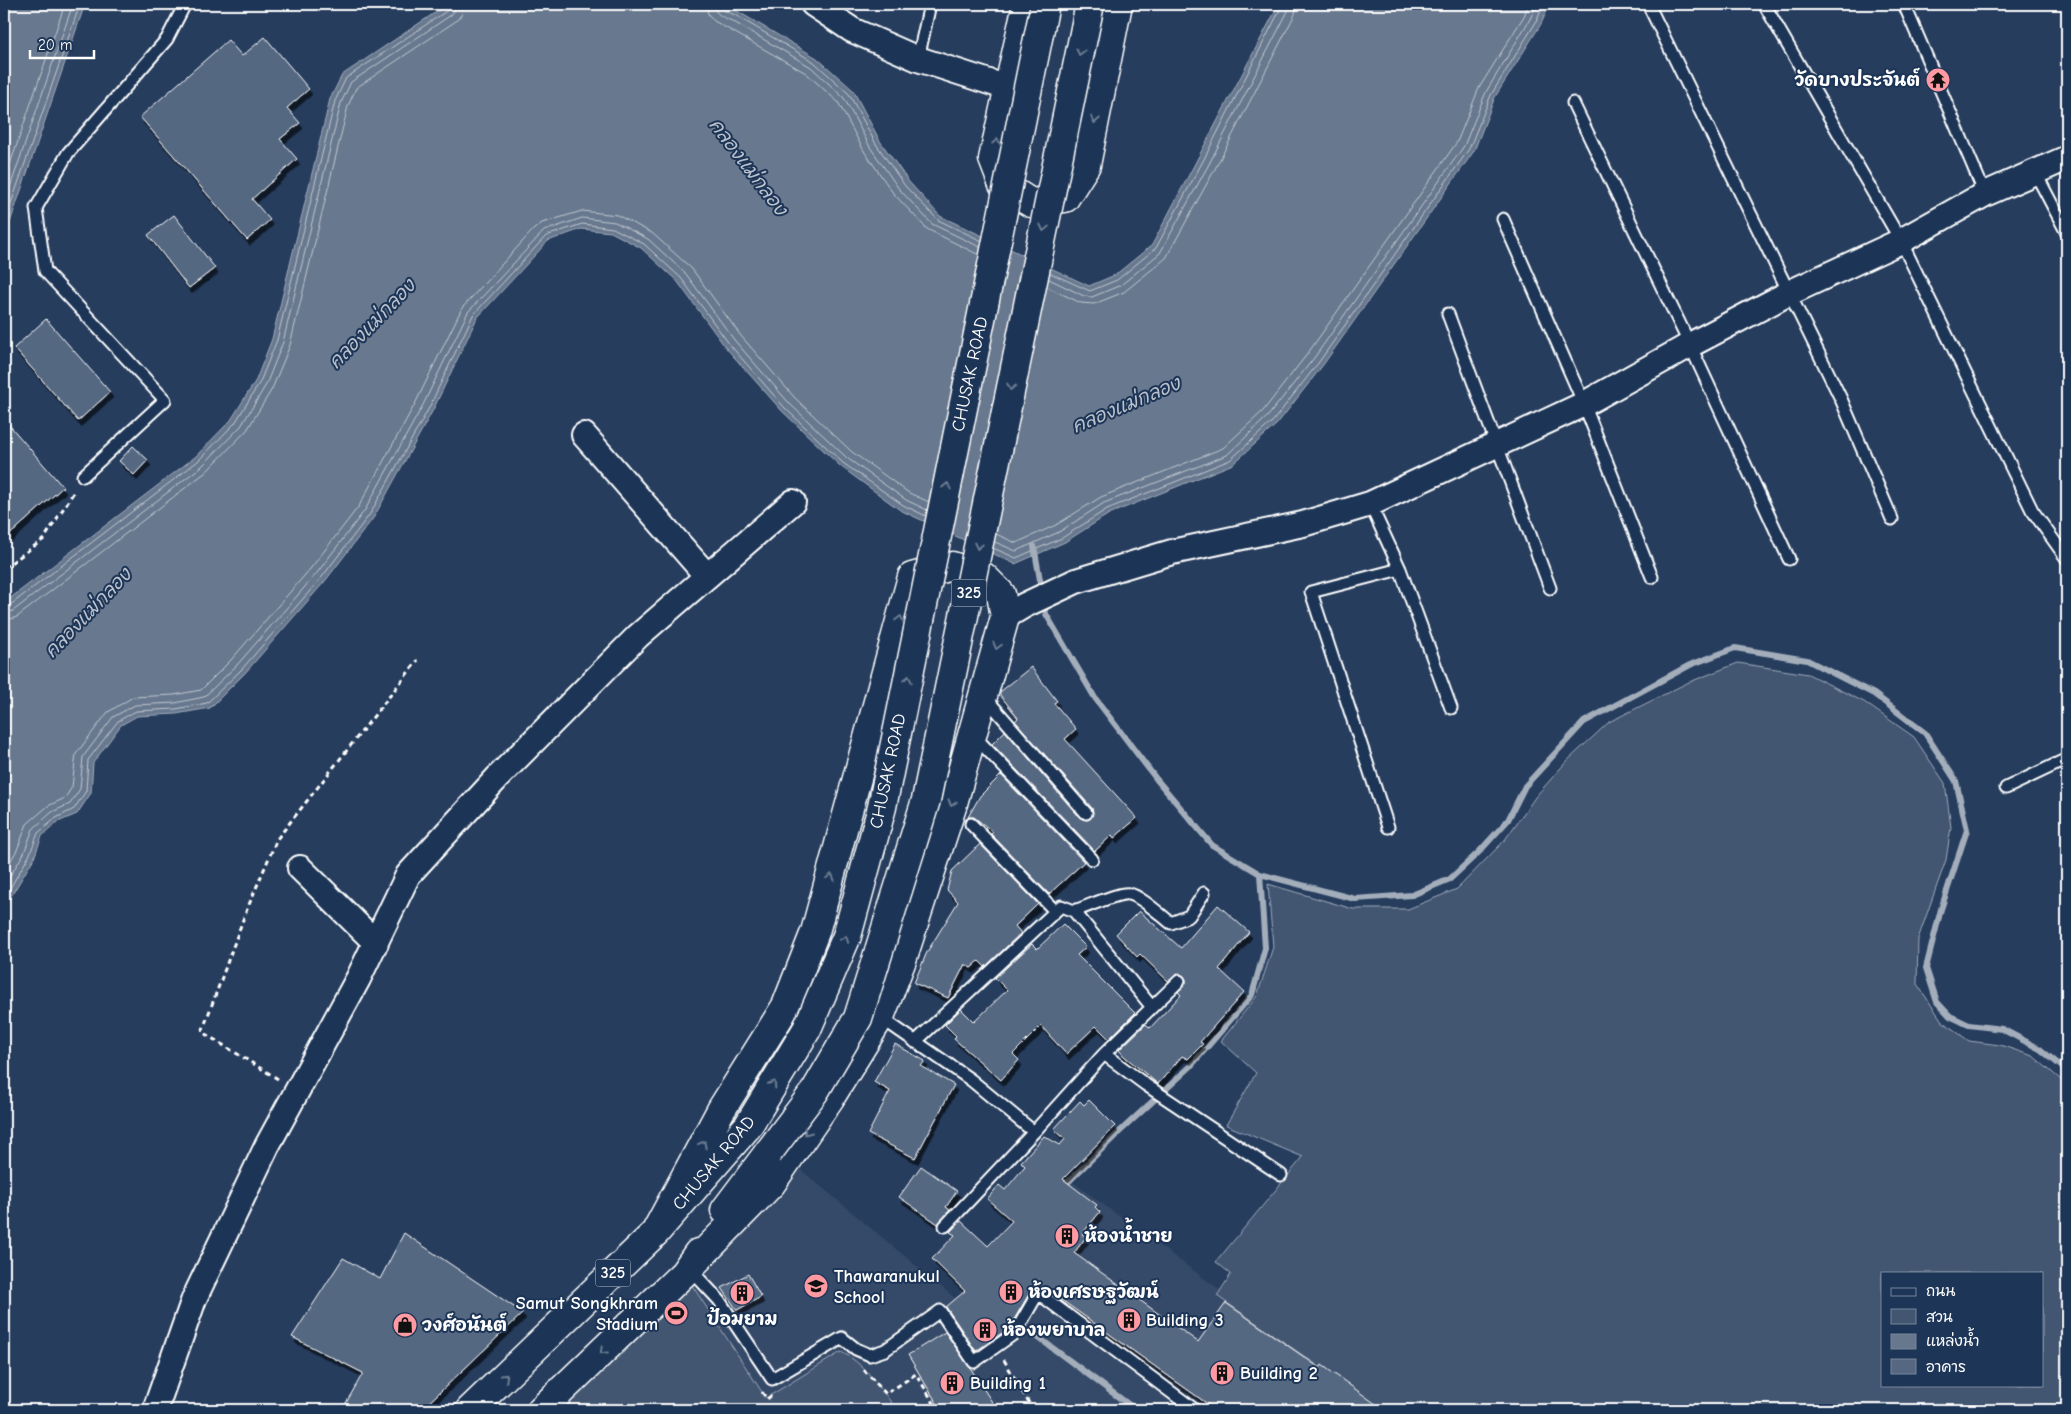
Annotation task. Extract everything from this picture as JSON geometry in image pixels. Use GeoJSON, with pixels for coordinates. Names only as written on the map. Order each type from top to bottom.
{"type":"FeatureCollection","features":[{"type":"Feature","properties":{"kind":"main road"},"geometry":{"type":"LineString","coordinates":[[1027,4],[993,159],[1003,185],[1031,203],[1065,198],[1086,166],[1118,4]]}},
{"type":"Feature","properties":{"kind":"main road","name":"CHUSAK ROAD"},"geometry":{"type":"LineString","coordinates":[[470,1410],[655,1233],[748,1126],[807,1029],[847,936],[882,807],[1045,4]]}},
{"type":"Feature","properties":{"kind":"main road","name":"CHUSAK ROAD"},"geometry":{"type":"LineString","coordinates":[[541,1410],[688,1268],[727,1208],[815,1091],[858,1018],[926,800],[1090,4]]}},
{"type":"Feature","properties":{"kind":"main road"},"geometry":{"type":"LineString","coordinates":[[655,1233],[721,1110],[786,1006],[816,932],[912,577],[952,566],[984,577],[1015,611],[983,695],[952,807],[902,960],[880,1017],[830,1098],[770,1184],[688,1268]]}},
{"type":"Feature","properties":{"kind":"street"},"geometry":{"type":"LineString","coordinates":[[813,4],[852,30],[918,59],[1008,88]]}},
{"type":"Feature","properties":{"kind":"street"},"geometry":{"type":"LineString","coordinates":[[1015,611],[1076,581],[1172,552],[1303,524],[1370,504],[1584,404],[1789,293],[1901,241],[1985,194],[2067,158]]}},
{"type":"Feature","properties":{"kind":"street"},"geometry":{"type":"LineString","coordinates":[[584,435],[707,576]]}},
{"type":"Feature","properties":{"kind":"street"},"geometry":{"type":"LineString","coordinates":[[155,1410],[198,1290],[267,1146],[376,943],[408,875],[498,777],[638,636],[793,502]]}},
{"type":"Feature","properties":{"kind":"street"},"geometry":{"type":"LineString","coordinates":[[300,868],[376,943]]}},
{"type":"Feature","properties":{"kind":"lane"},"geometry":{"type":"LineString","coordinates":[[83,476],[165,400],[46,271],[36,208],[68,153],[167,39],[185,4]]}},
{"type":"Feature","properties":{"kind":"lane"},"geometry":{"type":"LineString","coordinates":[[918,59],[930,4]]}},
{"type":"Feature","properties":{"kind":"lane"},"geometry":{"type":"LineString","coordinates":[[1648,4],[1841,399],[1892,518]]}},
{"type":"Feature","properties":{"kind":"lane"},"geometry":{"type":"LineString","coordinates":[[1764,4],[1901,241],[2032,510],[2067,559]]}},
{"type":"Feature","properties":{"kind":"lane"},"geometry":{"type":"LineString","coordinates":[[1904,4],[1985,194]]}},
{"type":"Feature","properties":{"kind":"lane"},"geometry":{"type":"LineString","coordinates":[[1573,103],[1690,345],[1789,559]]}},
{"type":"Feature","properties":{"kind":"lane"},"geometry":{"type":"LineString","coordinates":[[2035,172],[2067,233]]}},
{"type":"Feature","properties":{"kind":"lane"},"geometry":{"type":"LineString","coordinates":[[1503,219],[1584,404],[1652,577]]}},
{"type":"Feature","properties":{"kind":"lane"},"geometry":{"type":"LineString","coordinates":[[1448,314],[1550,588]]}},
{"type":"Feature","properties":{"kind":"lane"},"geometry":{"type":"LineString","coordinates":[[1370,504],[1400,570],[1451,708]]}},
{"type":"Feature","properties":{"kind":"lane"},"geometry":{"type":"LineString","coordinates":[[1388,827],[1311,592],[1400,570]]}},
{"type":"Feature","properties":{"kind":"lane"},"geometry":{"type":"LineString","coordinates":[[983,695],[1086,813]]}},
{"type":"Feature","properties":{"kind":"lane"},"geometry":{"type":"LineString","coordinates":[[971,733],[1092,859]]}},
{"type":"Feature","properties":{"kind":"lane"},"geometry":{"type":"LineString","coordinates":[[2006,788],[2067,759]]}},
{"type":"Feature","properties":{"kind":"lane"},"geometry":{"type":"LineString","coordinates":[[971,824],[1055,911]]}},
{"type":"Feature","properties":{"kind":"lane"},"geometry":{"type":"LineString","coordinates":[[1074,911],[1110,899],[1119,893],[1132,894],[1171,922],[1189,916],[1204,894]]}},
{"type":"Feature","properties":{"kind":"lane"},"geometry":{"type":"LineString","coordinates":[[915,1042],[1062,906],[1074,911],[1151,1006]]}},
{"type":"Feature","properties":{"kind":"lane"},"geometry":{"type":"LineString","coordinates":[[945,1226],[1034,1132],[1104,1054],[1151,1006],[1180,981]]}},
{"type":"Feature","properties":{"kind":"lane"},"geometry":{"type":"LineString","coordinates":[[880,1017],[971,1080],[1034,1132]]}},
{"type":"Feature","properties":{"kind":"lane"},"geometry":{"type":"LineString","coordinates":[[1104,1054],[1146,1086],[1281,1175]]}},
{"type":"Feature","properties":{"kind":"lane"},"geometry":{"type":"LineString","coordinates":[[688,1268],[719,1300],[772,1379],[842,1338],[856,1349],[870,1356],[885,1350],[940,1311],[974,1362],[1015,1333],[1038,1293],[1195,1410]]}},
{"type":"Feature","properties":{"kind":"path"},"geometry":{"type":"LineString","coordinates":[[4,568],[44,539],[83,476]]}},
{"type":"Feature","properties":{"kind":"path"},"geometry":{"type":"LineString","coordinates":[[996,1347],[1033,1410]]}},
{"type":"Feature","properties":{"kind":"shaded area","name":"Thawaranukul School"},"geometry":{"type":"Polygon","coordinates":[[[788,1159],[967,1308],[1070,1180],[1384,1410],[896,1410],[886,1394],[841,1352],[767,1399],[684,1273],[788,1159]]]}},
{"type":"Feature","properties":{"kind":"green space"},"geometry":{"type":"Polygon","coordinates":[[[1738,663],[1808,674],[1864,702],[1914,737],[1945,783],[1951,827],[1946,860],[1918,939],[1917,984],[1942,1021],[1969,1041],[2000,1045],[2033,1056],[2067,1085],[2067,1410],[1382,1410],[1217,1296],[1231,1274],[1216,1262],[1303,1157],[1226,1125],[1256,1073],[1221,1041],[1257,996],[1273,947],[1268,884],[1353,909],[1408,909],[1457,889],[1504,841],[1536,796],[1567,761],[1609,722],[1687,683],[1738,663]]]}},
{"type":"Feature","properties":{"kind":"green space","name":"Samut Songkhram Stadium"},"geometry":{"type":"Polygon","coordinates":[[[684,1273],[766,1398],[841,1352],[849,1356],[864,1369],[896,1410],[541,1410],[684,1273]]]}},
{"type":"Feature","properties":{"kind":"water"},"geometry":{"type":"Polygon","coordinates":[[[4,4],[85,4],[4,240],[4,4]]]}},
{"type":"Feature","properties":{"kind":"water","name":"คลองแม่กลอง"},"geometry":{"type":"Polygon","coordinates":[[[448,4],[720,4],[737,11],[817,58],[853,90],[880,141],[909,182],[940,216],[1089,286],[1115,275],[1152,245],[1279,4],[1550,4],[1541,24],[1495,97],[1474,151],[1323,365],[1277,424],[1233,464],[1109,514],[1065,542],[1015,564],[900,510],[840,466],[782,411],[726,348],[677,281],[641,248],[611,232],[581,229],[548,241],[477,318],[433,410],[374,517],[326,580],[245,673],[210,708],[176,714],[137,716],[121,725],[93,763],[91,793],[77,814],[58,822],[42,836],[34,858],[4,908],[4,603],[195,457],[231,420],[256,380],[272,339],[330,99],[342,75],[448,4]]]}},
{"type":"Feature","properties":{"kind":"building"},"geometry":{"type":"Polygon","coordinates":[[[265,37],[309,89],[287,108],[300,123],[280,139],[297,159],[252,199],[270,220],[247,240],[140,117],[228,40],[242,56],[265,37]]]}},
{"type":"Feature","properties":{"kind":"building"},"geometry":{"type":"Polygon","coordinates":[[[174,215],[215,268],[189,288],[148,235],[174,215]]]}},
{"type":"Feature","properties":{"kind":"building"},"geometry":{"type":"Polygon","coordinates":[[[46,319],[110,392],[78,421],[14,348],[46,319]]]}},
{"type":"Feature","properties":{"kind":"building"},"geometry":{"type":"Polygon","coordinates":[[[4,419],[63,487],[4,540],[4,419]]]}},
{"type":"Feature","properties":{"kind":"building"},"geometry":{"type":"Polygon","coordinates":[[[133,446],[148,460],[134,475],[119,461],[133,446]]]}},
{"type":"Feature","properties":{"kind":"building"},"geometry":{"type":"Polygon","coordinates":[[[1031,667],[1057,701],[1054,703],[1076,729],[1065,739],[1137,818],[1114,838],[1112,835],[1095,851],[992,744],[1005,731],[1080,818],[1087,820],[1091,818],[1092,808],[1015,721],[1018,718],[1000,695],[1000,692],[1031,667]]]}},
{"type":"Feature","properties":{"kind":"building"},"geometry":{"type":"Polygon","coordinates":[[[1001,775],[1084,862],[1049,894],[991,834],[993,832],[974,817],[968,817],[980,796],[1001,775]]]}},
{"type":"Feature","properties":{"kind":"building"},"geometry":{"type":"Polygon","coordinates":[[[980,844],[1038,904],[1015,926],[1021,933],[985,967],[979,961],[971,968],[965,964],[948,998],[914,983],[927,952],[958,902],[947,890],[952,871],[980,844]]]}},
{"type":"Feature","properties":{"kind":"building"},"geometry":{"type":"Polygon","coordinates":[[[1218,905],[1249,932],[1219,969],[1244,992],[1200,1042],[1203,1044],[1188,1059],[1182,1056],[1158,1084],[1119,1050],[1146,1024],[1150,1028],[1181,995],[1178,992],[1186,983],[1186,979],[1181,974],[1178,974],[1168,981],[1140,954],[1137,957],[1116,934],[1139,911],[1181,948],[1218,905]]]}},
{"type":"Feature","properties":{"kind":"building"},"geometry":{"type":"Polygon","coordinates":[[[1063,924],[1086,947],[1077,955],[1135,1013],[1109,1039],[1096,1026],[1066,1054],[1041,1026],[1013,1054],[1019,1060],[1001,1080],[954,1039],[956,1036],[945,1025],[961,1009],[974,1022],[1007,990],[995,978],[1032,944],[1037,949],[1063,924]]]}},
{"type":"Feature","properties":{"kind":"building"},"geometry":{"type":"Polygon","coordinates":[[[895,1044],[925,1061],[921,1066],[954,1085],[915,1158],[868,1134],[890,1091],[874,1082],[895,1044]]]}},
{"type":"Feature","properties":{"kind":"building"},"geometry":{"type":"Polygon","coordinates":[[[1089,1100],[1115,1126],[1063,1179],[1097,1205],[1095,1207],[1100,1212],[1082,1234],[1086,1237],[1074,1253],[1198,1342],[1226,1303],[1320,1368],[1322,1365],[1384,1410],[1216,1410],[1042,1286],[1032,1289],[1009,1328],[976,1351],[946,1307],[965,1291],[932,1259],[955,1235],[950,1232],[961,1221],[988,1246],[1012,1221],[987,1199],[999,1185],[1005,1190],[1025,1166],[1021,1162],[1044,1136],[1060,1145],[1065,1139],[1054,1129],[1080,1101],[1084,1105],[1089,1100]]]}},
{"type":"Feature","properties":{"kind":"building"},"geometry":{"type":"Polygon","coordinates":[[[921,1166],[957,1191],[946,1207],[950,1210],[938,1224],[899,1197],[921,1166]]]}},
{"type":"Feature","properties":{"kind":"building","name":"วงศ์อนันต์"},"geometry":{"type":"Polygon","coordinates":[[[404,1233],[523,1313],[421,1410],[342,1410],[363,1373],[292,1337],[343,1258],[380,1279],[404,1233]]]}},
{"type":"Feature","properties":{"kind":"building","name":"ป้อมยาม"},"geometry":{"type":"Polygon","coordinates":[[[748,1274],[761,1297],[737,1310],[722,1288],[748,1274]]]}},
{"type":"Feature","properties":{"kind":"building","name":"Building 1"},"geometry":{"type":"Polygon","coordinates":[[[945,1332],[997,1410],[941,1410],[908,1355],[945,1332]]]}},
{"type":"Feature","properties":{"kind":"waterway"},"geometry":{"type":"LineString","coordinates":[[1034,546],[1042,591]]}},
{"type":"Feature","properties":{"kind":"waterway"},"geometry":{"type":"LineString","coordinates":[[1044,600],[1046,614],[1095,698],[1157,780],[1212,845],[1260,874],[1355,899],[1412,895],[1450,879],[1479,852],[1508,820],[1525,786],[1584,722],[1690,665],[1735,648],[1807,660],[1874,694],[1925,733],[1956,781],[1967,830],[1941,909],[1926,968],[1937,1002],[1950,1016],[1969,1025],[2002,1029],[2040,1049],[2067,1071]]}},
{"type":"Feature","properties":{"kind":"waterway"},"geometry":{"type":"LineString","coordinates":[[1062,1188],[1190,1067],[1252,995],[1265,948],[1260,874]]}},
{"type":"Feature","properties":{"kind":"waterway"},"geometry":{"type":"LineString","coordinates":[[1035,1335],[1136,1410]]}},
{"type":"Feature","properties":{"kind":"place","name":"วัดบางประจันต์"},"geometry":{"type":"Point","coordinates":[1938,80]}},
{"type":"Feature","properties":{"kind":"place","name":"ห้องน้ำชาย"},"geometry":{"type":"Point","coordinates":[1067,1236]}},
{"type":"Feature","properties":{"kind":"place","name":"Thawaranukul School"},"geometry":{"type":"Point","coordinates":[816,1286]}},
{"type":"Feature","properties":{"kind":"place","name":"ห้องเศรษฐวัฒน์"},"geometry":{"type":"Point","coordinates":[1011,1292]}},
{"type":"Feature","properties":{"kind":"place","name":"ป้อมยาม"},"geometry":{"type":"Point","coordinates":[742,1293]}},
{"type":"Feature","properties":{"kind":"place","name":"Samut Songkhram Stadium"},"geometry":{"type":"Point","coordinates":[676,1313]}},
{"type":"Feature","properties":{"kind":"place","name":"Building 3"},"geometry":{"type":"Point","coordinates":[1129,1320]}},
{"type":"Feature","properties":{"kind":"place","name":"วงศ์อนันต์"},"geometry":{"type":"Point","coordinates":[405,1325]}},
{"type":"Feature","properties":{"kind":"place","name":"ห้องพยาบาล"},"geometry":{"type":"Point","coordinates":[985,1330]}},
{"type":"Feature","properties":{"kind":"place","name":"Building 2"},"geometry":{"type":"Point","coordinates":[1222,1373]}},
{"type":"Feature","properties":{"kind":"place","name":"Building 1"},"geometry":{"type":"Point","coordinates":[952,1383]}}]}
